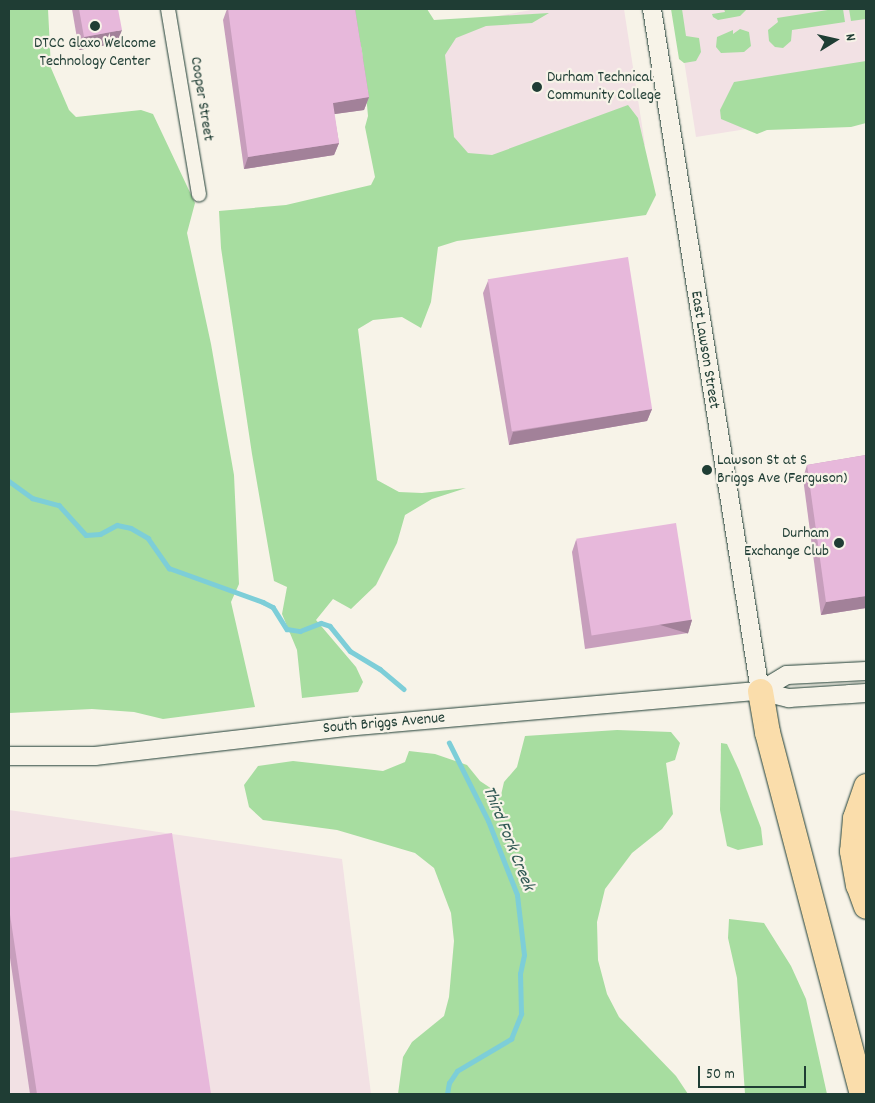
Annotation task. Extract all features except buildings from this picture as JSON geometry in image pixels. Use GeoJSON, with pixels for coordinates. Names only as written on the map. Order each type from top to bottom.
{"type":"FeatureCollection","features":[{"type":"Feature","properties":{"kind":"highway"},"geometry":{"type":"LineString","coordinates":[[760,691],[766,732],[862,1094]]}},
{"type":"Feature","properties":{"kind":"highway"},"geometry":{"type":"LineString","coordinates":[[866,786],[855,818],[852,851],[858,884],[866,906]]}},
{"type":"Feature","properties":{"kind":"street","name":"Cooper Street"},"geometry":{"type":"LineString","coordinates":[[168,9],[199,194]]}},
{"type":"Feature","properties":{"kind":"street","name":"East Lawson Street"},"geometry":{"type":"LineString","coordinates":[[652,9],[760,691]]}},
{"type":"Feature","properties":{"kind":"street"},"geometry":{"type":"LineString","coordinates":[[760,691],[787,675],[866,671]]}},
{"type":"Feature","properties":{"kind":"street"},"geometry":{"type":"LineString","coordinates":[[760,691],[789,698],[866,694]]}},
{"type":"Feature","properties":{"kind":"street","name":"South Briggs Avenue"},"geometry":{"type":"LineString","coordinates":[[9,756],[95,756],[345,727],[760,691]]}},
{"type":"Feature","properties":{"kind":"shaded area","name":"Durham Technical Community College"},"geometry":{"type":"Polygon","coordinates":[[[536,9],[624,9],[645,145],[451,176],[429,29],[536,9]]]}},
{"type":"Feature","properties":{"kind":"shaded area","name":"Durham Technical Community College"},"geometry":{"type":"Polygon","coordinates":[[[676,9],[866,9],[866,110],[696,137],[676,9]]]}},
{"type":"Feature","properties":{"kind":"shaded area"},"geometry":{"type":"Polygon","coordinates":[[[9,810],[342,859],[371,1094],[9,1094],[9,810]]]}},
{"type":"Feature","properties":{"kind":"green space"},"geometry":{"type":"Polygon","coordinates":[[[9,9],[48,9],[51,68],[69,110],[76,117],[141,110],[153,114],[195,203],[187,233],[211,344],[234,475],[239,584],[231,602],[255,707],[163,719],[134,712],[92,709],[9,713],[9,9]]]}},
{"type":"Feature","properties":{"kind":"green space"},"geometry":{"type":"Polygon","coordinates":[[[353,9],[427,9],[434,20],[549,13],[532,23],[486,26],[456,38],[445,55],[454,137],[468,153],[492,155],[628,105],[638,118],[656,195],[646,215],[457,241],[438,247],[431,302],[421,328],[402,317],[373,320],[358,329],[377,480],[399,492],[422,493],[466,488],[432,499],[405,515],[397,543],[376,585],[351,609],[333,599],[316,620],[356,667],[363,682],[358,692],[302,698],[297,650],[282,614],[287,587],[274,581],[252,454],[221,248],[219,211],[286,205],[371,185],[375,177],[365,127],[368,116],[362,51],[353,9]]]}},
{"type":"Feature","properties":{"kind":"green space"},"geometry":{"type":"Polygon","coordinates":[[[671,9],[682,9],[686,36],[699,38],[701,52],[696,61],[684,63],[679,59],[671,9]]]}},
{"type":"Feature","properties":{"kind":"green space"},"geometry":{"type":"Polygon","coordinates":[[[724,9],[747,9],[740,16],[718,20],[713,17],[712,14],[725,12],[724,9]]]}},
{"type":"Feature","properties":{"kind":"green space"},"geometry":{"type":"Polygon","coordinates":[[[843,9],[845,22],[792,30],[791,41],[783,48],[775,47],[769,41],[768,30],[778,22],[777,18],[843,9]]]}},
{"type":"Feature","properties":{"kind":"green space"},"geometry":{"type":"Polygon","coordinates":[[[849,9],[866,9],[866,19],[851,21],[849,9]]]}},
{"type":"Feature","properties":{"kind":"green space"},"geometry":{"type":"Polygon","coordinates":[[[740,29],[749,32],[751,46],[744,52],[721,53],[716,47],[717,37],[733,30],[733,34],[740,29]]]}},
{"type":"Feature","properties":{"kind":"green space"},"geometry":{"type":"Polygon","coordinates":[[[866,61],[866,123],[851,127],[767,130],[757,134],[721,119],[720,110],[734,82],[866,61]]]}},
{"type":"Feature","properties":{"kind":"green space"},"geometry":{"type":"Polygon","coordinates":[[[617,730],[671,732],[680,743],[675,760],[666,763],[673,814],[662,829],[632,853],[605,889],[597,922],[598,960],[607,994],[619,1017],[676,1076],[688,1094],[398,1094],[403,1057],[412,1042],[444,1016],[449,997],[454,941],[451,913],[434,868],[415,853],[337,830],[263,820],[249,807],[244,785],[258,766],[293,761],[383,771],[405,762],[409,751],[435,754],[467,765],[480,781],[501,795],[504,782],[517,767],[525,736],[617,730]]]}},
{"type":"Feature","properties":{"kind":"green space"},"geometry":{"type":"Polygon","coordinates":[[[721,743],[727,744],[739,770],[761,828],[763,845],[738,850],[727,846],[720,810],[721,743]]]}},
{"type":"Feature","properties":{"kind":"green space"},"geometry":{"type":"Polygon","coordinates":[[[729,919],[764,923],[791,966],[806,999],[827,1094],[745,1094],[737,978],[728,938],[729,919]]]}},
{"type":"Feature","properties":{"kind":"waterway","name":"Third Fork Creek"},"geometry":{"type":"LineString","coordinates":[[9,481],[32,498],[59,505],[86,535],[100,534],[117,525],[131,528],[148,538],[169,568],[273,607],[287,629],[300,631],[321,623],[330,626],[350,651],[380,669],[404,689]]}},
{"type":"Feature","properties":{"kind":"waterway","name":"Third Fork Creek"},"geometry":{"type":"LineString","coordinates":[[447,1094],[449,1083],[457,1071],[511,1039],[521,1014],[520,974],[524,955],[517,895],[488,821],[449,743]]}},
{"type":"Feature","properties":{"kind":"place","name":"DTCC Glaxo Welcome Technology Center"},"geometry":{"type":"Point","coordinates":[95,26]}},
{"type":"Feature","properties":{"kind":"place","name":"Durham Technical Community College"},"geometry":{"type":"Point","coordinates":[537,87]}},
{"type":"Feature","properties":{"kind":"place","name":"Lawson St at S Briggs Ave (Ferguson)"},"geometry":{"type":"Point","coordinates":[707,470]}},
{"type":"Feature","properties":{"kind":"place","name":"Durham Exchange Club"},"geometry":{"type":"Point","coordinates":[839,543]}}]}
